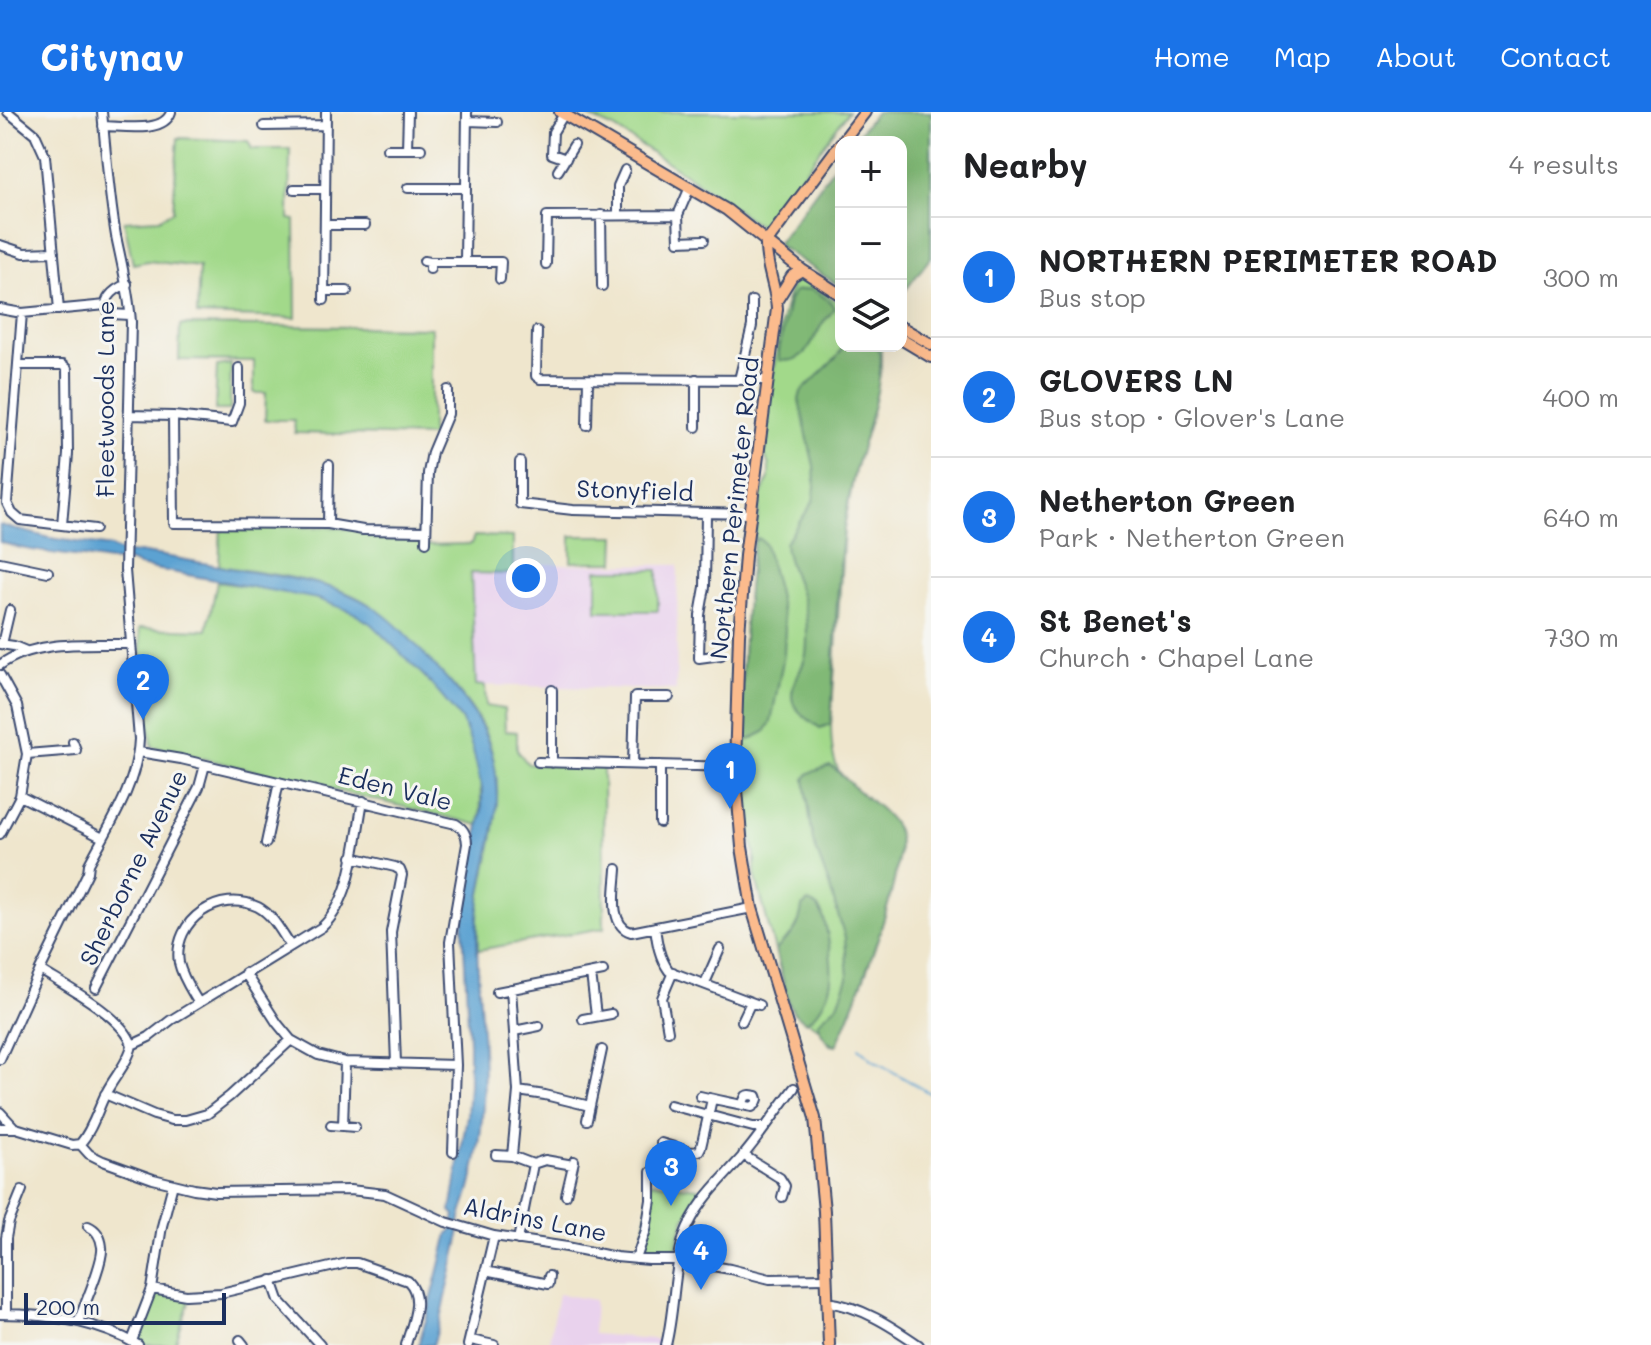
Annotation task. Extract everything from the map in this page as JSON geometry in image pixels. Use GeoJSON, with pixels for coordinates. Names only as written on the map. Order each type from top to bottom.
{"type":"FeatureCollection","features":[{"type":"Feature","properties":{"kind":"main road"},"geometry":{"type":"LineString","coordinates":[[846,136],[865,112]]}},
{"type":"Feature","properties":{"kind":"main road"},"geometry":{"type":"LineString","coordinates":[[562,113],[727,210],[766,243],[835,291]]}},
{"type":"Feature","properties":{"kind":"main road"},"geometry":{"type":"LineString","coordinates":[[766,243],[835,151]]}},
{"type":"Feature","properties":{"kind":"main road","name":"Northern Perimeter Road"},"geometry":{"type":"LineString","coordinates":[[766,243],[767,262],[777,300],[776,319],[750,514],[739,634],[735,767],[742,847],[752,908],[815,1118],[823,1196],[829,1345]]}},
{"type":"Feature","properties":{"kind":"main road"},"geometry":{"type":"LineString","coordinates":[[777,300],[792,276],[802,270]]}},
{"type":"Feature","properties":{"kind":"main road"},"geometry":{"type":"LineString","coordinates":[[907,330],[931,344]]}},
{"type":"Feature","properties":{"kind":"main road"},"geometry":{"type":"LineString","coordinates":[[907,343],[931,357]]}},
{"type":"Feature","properties":{"kind":"street"},"geometry":{"type":"LineString","coordinates":[[8,112],[31,129],[44,149],[59,310]]}},
{"type":"Feature","properties":{"kind":"street","name":"Fleetwoods Lane"},"geometry":{"type":"LineString","coordinates":[[102,112],[116,235],[130,315],[125,570],[139,752]]}},
{"type":"Feature","properties":{"kind":"street"},"geometry":{"type":"LineString","coordinates":[[103,126],[160,125],[171,112]]}},
{"type":"Feature","properties":{"kind":"street"},"geometry":{"type":"LineString","coordinates":[[326,112],[324,295],[347,291]]}},
{"type":"Feature","properties":{"kind":"street"},"geometry":{"type":"LineString","coordinates":[[407,149],[408,112]]}},
{"type":"Feature","properties":{"kind":"street"},"geometry":{"type":"LineString","coordinates":[[562,113],[552,135],[552,154],[566,159]]}},
{"type":"Feature","properties":{"kind":"street"},"geometry":{"type":"LineString","coordinates":[[465,261],[467,116],[497,122]]}},
{"type":"Feature","properties":{"kind":"street"},"geometry":{"type":"LineString","coordinates":[[264,126],[326,125]]}},
{"type":"Feature","properties":{"kind":"street"},"geometry":{"type":"LineString","coordinates":[[558,171],[574,145]]}},
{"type":"Feature","properties":{"kind":"street"},"geometry":{"type":"LineString","coordinates":[[387,149],[421,149]]}},
{"type":"Feature","properties":{"kind":"street"},"geometry":{"type":"LineString","coordinates":[[618,215],[622,190],[620,180],[625,170]]}},
{"type":"Feature","properties":{"kind":"street"},"geometry":{"type":"LineString","coordinates":[[690,187],[678,215],[679,241],[704,240]]}},
{"type":"Feature","properties":{"kind":"street"},"geometry":{"type":"LineString","coordinates":[[408,188],[466,188]]}},
{"type":"Feature","properties":{"kind":"street"},"geometry":{"type":"LineString","coordinates":[[294,189],[325,189]]}},
{"type":"Feature","properties":{"kind":"street"},"geometry":{"type":"LineString","coordinates":[[601,215],[602,286]]}},
{"type":"Feature","properties":{"kind":"street"},"geometry":{"type":"LineString","coordinates":[[546,264],[547,216],[678,215]]}},
{"type":"Feature","properties":{"kind":"street"},"geometry":{"type":"LineString","coordinates":[[325,225],[365,225]]}},
{"type":"Feature","properties":{"kind":"street"},"geometry":{"type":"LineString","coordinates":[[0,245],[24,253],[54,252]]}},
{"type":"Feature","properties":{"kind":"street"},"geometry":{"type":"LineString","coordinates":[[428,264],[501,262],[500,279]]}},
{"type":"Feature","properties":{"kind":"street"},"geometry":{"type":"LineString","coordinates":[[127,284],[115,289],[106,305],[111,314],[130,315]]}},
{"type":"Feature","properties":{"kind":"street"},"geometry":{"type":"LineString","coordinates":[[739,380],[752,326],[752,301]]}},
{"type":"Feature","properties":{"kind":"street"},"geometry":{"type":"LineString","coordinates":[[0,309],[22,313],[106,305]]}},
{"type":"Feature","properties":{"kind":"street"},"geometry":{"type":"LineString","coordinates":[[22,313],[7,503],[20,520],[95,529]]}},
{"type":"Feature","properties":{"kind":"street"},"geometry":{"type":"LineString","coordinates":[[537,331],[536,376],[540,379],[768,380]]}},
{"type":"Feature","properties":{"kind":"street"},"geometry":{"type":"LineString","coordinates":[[18,365],[62,365],[67,369],[68,454],[62,525]]}},
{"type":"Feature","properties":{"kind":"street"},"geometry":{"type":"LineString","coordinates":[[128,415],[232,422],[239,403],[239,368]]}},
{"type":"Feature","properties":{"kind":"street"},"geometry":{"type":"LineString","coordinates":[[696,379],[696,427]]}},
{"type":"Feature","properties":{"kind":"street"},"geometry":{"type":"LineString","coordinates":[[587,425],[588,380]]}},
{"type":"Feature","properties":{"kind":"street"},"geometry":{"type":"LineString","coordinates":[[426,542],[428,473],[432,452],[448,414],[448,390]]}},
{"type":"Feature","properties":{"kind":"street"},"geometry":{"type":"LineString","coordinates":[[173,416],[174,523],[328,524],[363,530],[426,531]]}},
{"type":"Feature","properties":{"kind":"street","name":"Stonyfield"},"geometry":{"type":"LineString","coordinates":[[520,462],[520,504],[573,510],[750,514]]}},
{"type":"Feature","properties":{"kind":"street"},"geometry":{"type":"LineString","coordinates":[[328,524],[329,465]]}},
{"type":"Feature","properties":{"kind":"street"},"geometry":{"type":"LineString","coordinates":[[706,513],[705,587],[700,615],[699,658],[721,655]]}},
{"type":"Feature","properties":{"kind":"street"},"geometry":{"type":"LineString","coordinates":[[0,562],[48,572]]}},
{"type":"Feature","properties":{"kind":"street"},"geometry":{"type":"LineString","coordinates":[[10,610],[1,644],[27,651]]}},
{"type":"Feature","properties":{"kind":"street"},"geometry":{"type":"LineString","coordinates":[[0,665],[13,655],[41,647],[131,644]]}},
{"type":"Feature","properties":{"kind":"street"},"geometry":{"type":"LineString","coordinates":[[0,675],[17,706],[27,754],[20,796],[0,834]]}},
{"type":"Feature","properties":{"kind":"street"},"geometry":{"type":"LineString","coordinates":[[552,690],[552,763]]}},
{"type":"Feature","properties":{"kind":"street"},"geometry":{"type":"LineString","coordinates":[[633,764],[635,697],[669,697]]}},
{"type":"Feature","properties":{"kind":"street"},"geometry":{"type":"LineString","coordinates":[[27,754],[76,750],[73,742]]}},
{"type":"Feature","properties":{"kind":"street"},"geometry":{"type":"LineString","coordinates":[[0,1048],[40,959],[120,808],[139,752]]}},
{"type":"Feature","properties":{"kind":"street","name":"Eden Vale"},"geometry":{"type":"LineString","coordinates":[[139,752],[363,801],[461,827],[467,844],[450,942],[456,1065],[453,1152]]}},
{"type":"Feature","properties":{"kind":"street"},"geometry":{"type":"LineString","coordinates":[[538,762],[735,767]]}},
{"type":"Feature","properties":{"kind":"street","name":"Sherborne Avenue"},"geometry":{"type":"LineString","coordinates":[[96,988],[199,787],[205,765]]}},
{"type":"Feature","properties":{"kind":"street"},"geometry":{"type":"LineString","coordinates":[[660,765],[660,823]]}},
{"type":"Feature","properties":{"kind":"street"},"geometry":{"type":"LineString","coordinates":[[266,843],[279,782]]}},
{"type":"Feature","properties":{"kind":"street"},"geometry":{"type":"LineString","coordinates":[[20,796],[103,838]]}},
{"type":"Feature","properties":{"kind":"street"},"geometry":{"type":"LineString","coordinates":[[132,1045],[322,927],[335,914],[344,895],[363,801]]}},
{"type":"Feature","properties":{"kind":"street"},"geometry":{"type":"LineString","coordinates":[[352,857],[395,867],[402,875],[391,932],[396,1063]]}},
{"type":"Feature","properties":{"kind":"street"},"geometry":{"type":"LineString","coordinates":[[617,869],[615,909],[618,922],[625,931],[752,908]]}},
{"type":"Feature","properties":{"kind":"street"},"geometry":{"type":"LineString","coordinates":[[0,1059],[87,870]]}},
{"type":"Feature","properties":{"kind":"street"},"geometry":{"type":"LineString","coordinates":[[198,1002],[184,978],[179,959],[182,935],[192,918],[199,913],[226,902],[239,901],[258,907],[276,923],[290,945]]}},
{"type":"Feature","properties":{"kind":"street"},"geometry":{"type":"LineString","coordinates":[[655,927],[662,962],[669,971],[755,1004],[742,1021]]}},
{"type":"Feature","properties":{"kind":"street"},"geometry":{"type":"LineString","coordinates":[[705,983],[720,949]]}},
{"type":"Feature","properties":{"kind":"street"},"geometry":{"type":"LineString","coordinates":[[40,970],[101,1010],[127,1034],[132,1045],[80,1144]]}},
{"type":"Feature","properties":{"kind":"street"},"geometry":{"type":"LineString","coordinates":[[497,992],[603,971]]}},
{"type":"Feature","properties":{"kind":"street"},"geometry":{"type":"LineString","coordinates":[[668,1031],[662,998],[673,972]]}},
{"type":"Feature","properties":{"kind":"street"},"geometry":{"type":"LineString","coordinates":[[245,973],[291,1040],[318,1055],[345,1062],[456,1065]]}},
{"type":"Feature","properties":{"kind":"street"},"geometry":{"type":"LineString","coordinates":[[591,974],[596,1016]]}},
{"type":"Feature","properties":{"kind":"street"},"geometry":{"type":"LineString","coordinates":[[511,989],[518,1091],[512,1156]]}},
{"type":"Feature","properties":{"kind":"street"},"geometry":{"type":"LineString","coordinates":[[651,999],[662,998]]}},
{"type":"Feature","properties":{"kind":"street"},"geometry":{"type":"LineString","coordinates":[[583,1019],[611,1014]]}},
{"type":"Feature","properties":{"kind":"street"},"geometry":{"type":"LineString","coordinates":[[514,1031],[539,1026]]}},
{"type":"Feature","properties":{"kind":"street"},"geometry":{"type":"LineString","coordinates":[[105,1094],[172,1120],[207,1114],[291,1040]]}},
{"type":"Feature","properties":{"kind":"street"},"geometry":{"type":"LineString","coordinates":[[587,1120],[602,1050]]}},
{"type":"Feature","properties":{"kind":"street"},"geometry":{"type":"LineString","coordinates":[[343,1126],[345,1062]]}},
{"type":"Feature","properties":{"kind":"street"},"geometry":{"type":"LineString","coordinates":[[666,1345],[678,1260],[694,1213],[794,1088]]}},
{"type":"Feature","properties":{"kind":"street"},"geometry":{"type":"LineString","coordinates":[[518,1091],[590,1106]]}},
{"type":"Feature","properties":{"kind":"street"},"geometry":{"type":"LineString","coordinates":[[700,1096],[742,1105]]}},
{"type":"Feature","properties":{"kind":"street"},"geometry":{"type":"LineString","coordinates":[[661,1143],[691,1152],[699,1151],[712,1099]]}},
{"type":"Feature","properties":{"kind":"street"},"geometry":{"type":"LineString","coordinates":[[670,1105],[753,1127],[764,1127]]}},
{"type":"Feature","properties":{"kind":"street"},"geometry":{"type":"LineString","coordinates":[[0,1113],[16,1128]]}},
{"type":"Feature","properties":{"kind":"street"},"geometry":{"type":"LineString","coordinates":[[331,1125],[355,1127]]}},
{"type":"Feature","properties":{"kind":"street"},"geometry":{"type":"LineString","coordinates":[[0,1128],[16,1128]]}},
{"type":"Feature","properties":{"kind":"street","name":"Aldrins Lane"},"geometry":{"type":"LineString","coordinates":[[16,1128],[72,1145],[80,1144],[89,1154],[103,1161],[173,1184],[216,1192],[371,1192],[395,1198],[446,1222],[494,1236],[616,1257],[678,1260],[770,1279],[826,1278]]}},
{"type":"Feature","properties":{"kind":"street"},"geometry":{"type":"LineString","coordinates":[[496,1155],[512,1156],[533,1164],[545,1160],[574,1163],[566,1195]]}},
{"type":"Feature","properties":{"kind":"street"},"geometry":{"type":"LineString","coordinates":[[743,1155],[780,1178],[785,1186],[782,1197]]}},
{"type":"Feature","properties":{"kind":"street"},"geometry":{"type":"LineString","coordinates":[[518,1240],[533,1164]]}},
{"type":"Feature","properties":{"kind":"street"},"geometry":{"type":"LineString","coordinates":[[636,1259],[646,1230],[651,1200],[651,1172]]}},
{"type":"Feature","properties":{"kind":"street"},"geometry":{"type":"LineString","coordinates":[[23,1196],[9,1222],[6,1238],[3,1314],[39,1315],[78,1322],[135,1343],[152,1289],[162,1226],[173,1184]]}},
{"type":"Feature","properties":{"kind":"street"},"geometry":{"type":"LineString","coordinates":[[78,1322],[103,1252],[95,1227]]}},
{"type":"Feature","properties":{"kind":"street"},"geometry":{"type":"LineString","coordinates":[[494,1236],[470,1342],[494,1345]]}},
{"type":"Feature","properties":{"kind":"street"},"geometry":{"type":"LineString","coordinates":[[152,1289],[186,1295],[221,1293],[332,1266],[357,1263],[408,1281],[414,1287],[417,1301],[406,1345]]}},
{"type":"Feature","properties":{"kind":"street"},"geometry":{"type":"LineString","coordinates":[[485,1271],[548,1284],[549,1276]]}},
{"type":"Feature","properties":{"kind":"street"},"geometry":{"type":"LineString","coordinates":[[272,1280],[279,1300],[321,1342]]}},
{"type":"Feature","properties":{"kind":"street"},"geometry":{"type":"LineString","coordinates":[[827,1302],[860,1311],[919,1345]]}},
{"type":"Feature","properties":{"kind":"shaded area"},"geometry":{"type":"Polygon","coordinates":[[[522,564],[678,565],[676,690],[476,685],[471,573],[521,574],[522,564]]]}},
{"type":"Feature","properties":{"kind":"shaded area"},"geometry":{"type":"Polygon","coordinates":[[[558,1294],[595,1300],[593,1334],[663,1340],[662,1345],[548,1345],[558,1294]]]}},
{"type":"Feature","properties":{"kind":"green space"},"geometry":{"type":"Polygon","coordinates":[[[578,112],[848,112],[763,228],[614,128],[578,112]]]}},
{"type":"Feature","properties":{"kind":"green space"},"geometry":{"type":"Polygon","coordinates":[[[876,112],[931,112],[931,257],[907,288],[907,136],[857,136],[876,112]]]}},
{"type":"Feature","properties":{"kind":"green space"},"geometry":{"type":"Polygon","coordinates":[[[178,138],[248,141],[252,149],[290,149],[289,219],[295,220],[296,318],[197,315],[199,267],[148,261],[133,264],[124,221],[159,219],[173,211],[178,138]]]}},
{"type":"Feature","properties":{"kind":"green space"},"geometry":{"type":"Polygon","coordinates":[[[835,165],[835,283],[778,243],[835,165]]]}},
{"type":"Feature","properties":{"kind":"green space"},"geometry":{"type":"Polygon","coordinates":[[[797,279],[835,300],[835,352],[881,352],[874,404],[855,470],[844,528],[831,741],[835,764],[845,780],[892,822],[899,846],[889,902],[855,1002],[836,1046],[830,1045],[818,1027],[794,1013],[789,1004],[755,874],[755,854],[747,816],[742,738],[741,684],[750,569],[761,495],[769,478],[765,455],[775,362],[790,291],[797,279]]]}},
{"type":"Feature","properties":{"kind":"green space"},"geometry":{"type":"Polygon","coordinates":[[[811,289],[830,301],[833,311],[801,356],[788,361],[779,360],[789,300],[795,291],[811,289]]]}},
{"type":"Feature","properties":{"kind":"green space"},"geometry":{"type":"Polygon","coordinates":[[[180,325],[431,328],[431,436],[295,433],[294,420],[265,420],[266,393],[254,393],[254,361],[179,360],[180,325]]]}},
{"type":"Feature","properties":{"kind":"green space"},"geometry":{"type":"Polygon","coordinates":[[[840,352],[878,352],[880,370],[874,406],[848,501],[837,596],[831,724],[820,728],[793,702],[794,683],[805,660],[807,627],[785,543],[813,502],[815,486],[814,466],[799,400],[801,392],[840,352]]]}},
{"type":"Feature","properties":{"kind":"green space"},"geometry":{"type":"Polygon","coordinates":[[[231,364],[230,410],[215,410],[217,366],[231,364]]]}},
{"type":"Feature","properties":{"kind":"green space"},"geometry":{"type":"Polygon","coordinates":[[[221,527],[328,527],[418,535],[425,545],[471,544],[474,536],[513,537],[513,574],[471,573],[476,685],[485,686],[486,706],[504,709],[505,731],[517,732],[517,750],[528,764],[603,766],[604,928],[478,950],[478,912],[497,803],[492,753],[480,722],[444,675],[369,604],[345,592],[314,583],[219,566],[221,527]]]}},
{"type":"Feature","properties":{"kind":"green space"},"geometry":{"type":"Polygon","coordinates":[[[571,536],[616,536],[615,562],[571,562],[571,536]]]}},
{"type":"Feature","properties":{"kind":"green space"},"geometry":{"type":"Polygon","coordinates":[[[758,538],[765,544],[777,589],[785,627],[784,655],[771,722],[765,732],[747,741],[742,738],[744,640],[754,542],[758,538]]]}},
{"type":"Feature","properties":{"kind":"green space"},"geometry":{"type":"Polygon","coordinates":[[[597,570],[658,570],[658,611],[597,611],[597,570]]]}},
{"type":"Feature","properties":{"kind":"green space"},"geometry":{"type":"Polygon","coordinates":[[[217,582],[286,592],[337,605],[367,620],[380,631],[441,693],[467,730],[479,770],[479,825],[152,746],[139,628],[207,630],[217,582]]]}},
{"type":"Feature","properties":{"kind":"green space"},"geometry":{"type":"Polygon","coordinates":[[[830,766],[889,818],[896,829],[899,847],[889,903],[836,1046],[824,1037],[818,1022],[838,1004],[848,978],[845,938],[813,841],[805,779],[809,773],[830,766]]]}},
{"type":"Feature","properties":{"kind":"green space"},"geometry":{"type":"Polygon","coordinates":[[[808,902],[822,914],[831,970],[824,1001],[806,1022],[794,1013],[789,1004],[776,952],[794,931],[802,907],[808,902]]]}},
{"type":"Feature","properties":{"kind":"green space"},"geometry":{"type":"Polygon","coordinates":[[[651,1182],[698,1188],[700,1192],[684,1220],[673,1255],[641,1255],[651,1182]]]}},
{"type":"Feature","properties":{"kind":"green space"},"geometry":{"type":"Polygon","coordinates":[[[153,1292],[191,1296],[175,1345],[140,1345],[134,1341],[153,1292]]]}},
{"type":"Feature","properties":{"kind":"water"},"geometry":{"type":"Polygon","coordinates":[[[0,525],[50,538],[299,580],[344,592],[373,607],[399,628],[457,691],[481,726],[492,752],[497,786],[495,824],[478,916],[484,1080],[482,1113],[474,1171],[433,1345],[418,1345],[448,1234],[452,1230],[455,1215],[451,1211],[467,1116],[469,1042],[463,927],[482,809],[482,789],[473,750],[461,719],[425,677],[371,624],[352,612],[318,599],[129,562],[13,546],[0,542],[0,525]]]}},
{"type":"Feature","properties":{"kind":"waterway"},"geometry":{"type":"LineString","coordinates":[[859,1048],[873,1060],[931,1094]]}},
{"type":"Feature","properties":{"kind":"place","name":"GLOVERS LN"},"geometry":{"type":"Point","coordinates":[143,720]}},
{"type":"Feature","properties":{"kind":"place","name":"NORTHERN PERIMETER ROAD"},"geometry":{"type":"Point","coordinates":[730,809]}},
{"type":"Feature","properties":{"kind":"place","name":"Netherton Green"},"geometry":{"type":"Point","coordinates":[671,1206]}},
{"type":"Feature","properties":{"kind":"place","name":"St Benet's"},"geometry":{"type":"Point","coordinates":[701,1290]}}]}
